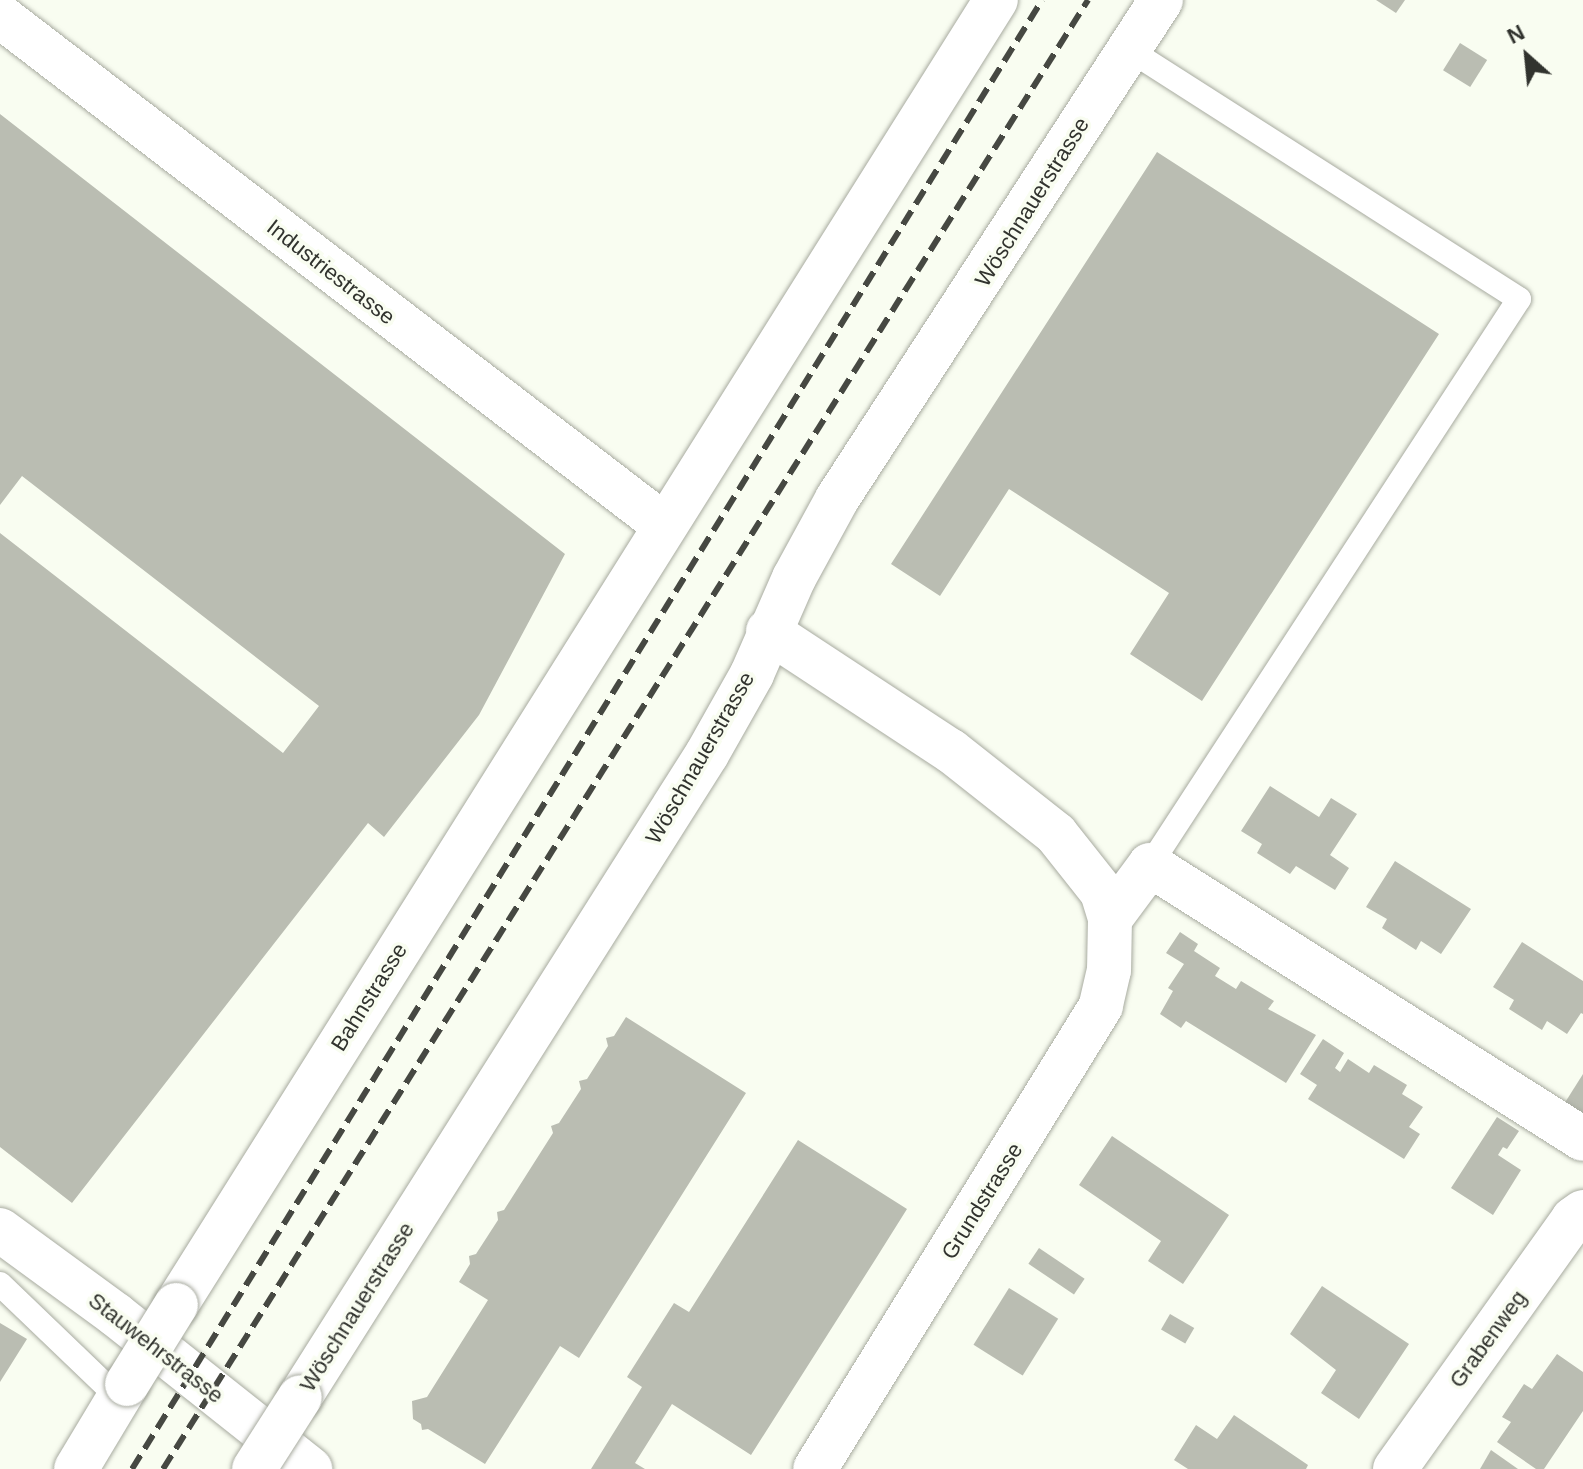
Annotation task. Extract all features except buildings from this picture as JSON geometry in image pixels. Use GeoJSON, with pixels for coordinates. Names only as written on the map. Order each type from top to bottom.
{"type":"FeatureCollection","features":[{"type":"Feature","properties":{"kind":"street","name":"Bahnstrasse"},"geometry":{"type":"LineString","coordinates":[[76,1469],[664,525],[996,0]]}},
{"type":"Feature","properties":{"kind":"street","name":"Wöschnauerstrasse"},"geometry":{"type":"LineString","coordinates":[[254,1469],[707,754],[752,674],[768,631],[837,499],[984,279],[1161,0]]}},
{"type":"Feature","properties":{"kind":"street","name":"Industriestrasse"},"geometry":{"type":"LineString","coordinates":[[0,16],[664,525]]}},
{"type":"Feature","properties":{"kind":"street","name":"Grundstrasse"},"geometry":{"type":"LineString","coordinates":[[768,631],[951,751],[1056,834],[1102,892],[1110,919],[1109,970],[1101,1006],[815,1469]]}},
{"type":"Feature","properties":{"kind":"street"},"geometry":{"type":"LineString","coordinates":[[1110,919],[1150,865],[1583,1139]]}},
{"type":"Feature","properties":{"kind":"street","name":"Grabenweg"},"geometry":{"type":"LineString","coordinates":[[1395,1469],[1573,1219],[1583,1212]]}},
{"type":"Feature","properties":{"kind":"street","name":"Stauwehrstrasse"},"geometry":{"type":"LineString","coordinates":[[0,1230],[116,1315],[310,1469]]}},
{"type":"Feature","properties":{"kind":"lane"},"geometry":{"type":"LineString","coordinates":[[1128,49],[1519,299],[1150,865]]}},
{"type":"Feature","properties":{"kind":"lane"},"geometry":{"type":"LineString","coordinates":[[0,1284],[123,1391]]}},
{"type":"Feature","properties":{"kind":"railway"},"geometry":{"type":"LineString","coordinates":[[132,1469],[1042,0]]}},
{"type":"Feature","properties":{"kind":"railway"},"geometry":{"type":"LineString","coordinates":[[163,1469],[1088,0]]}}]}
